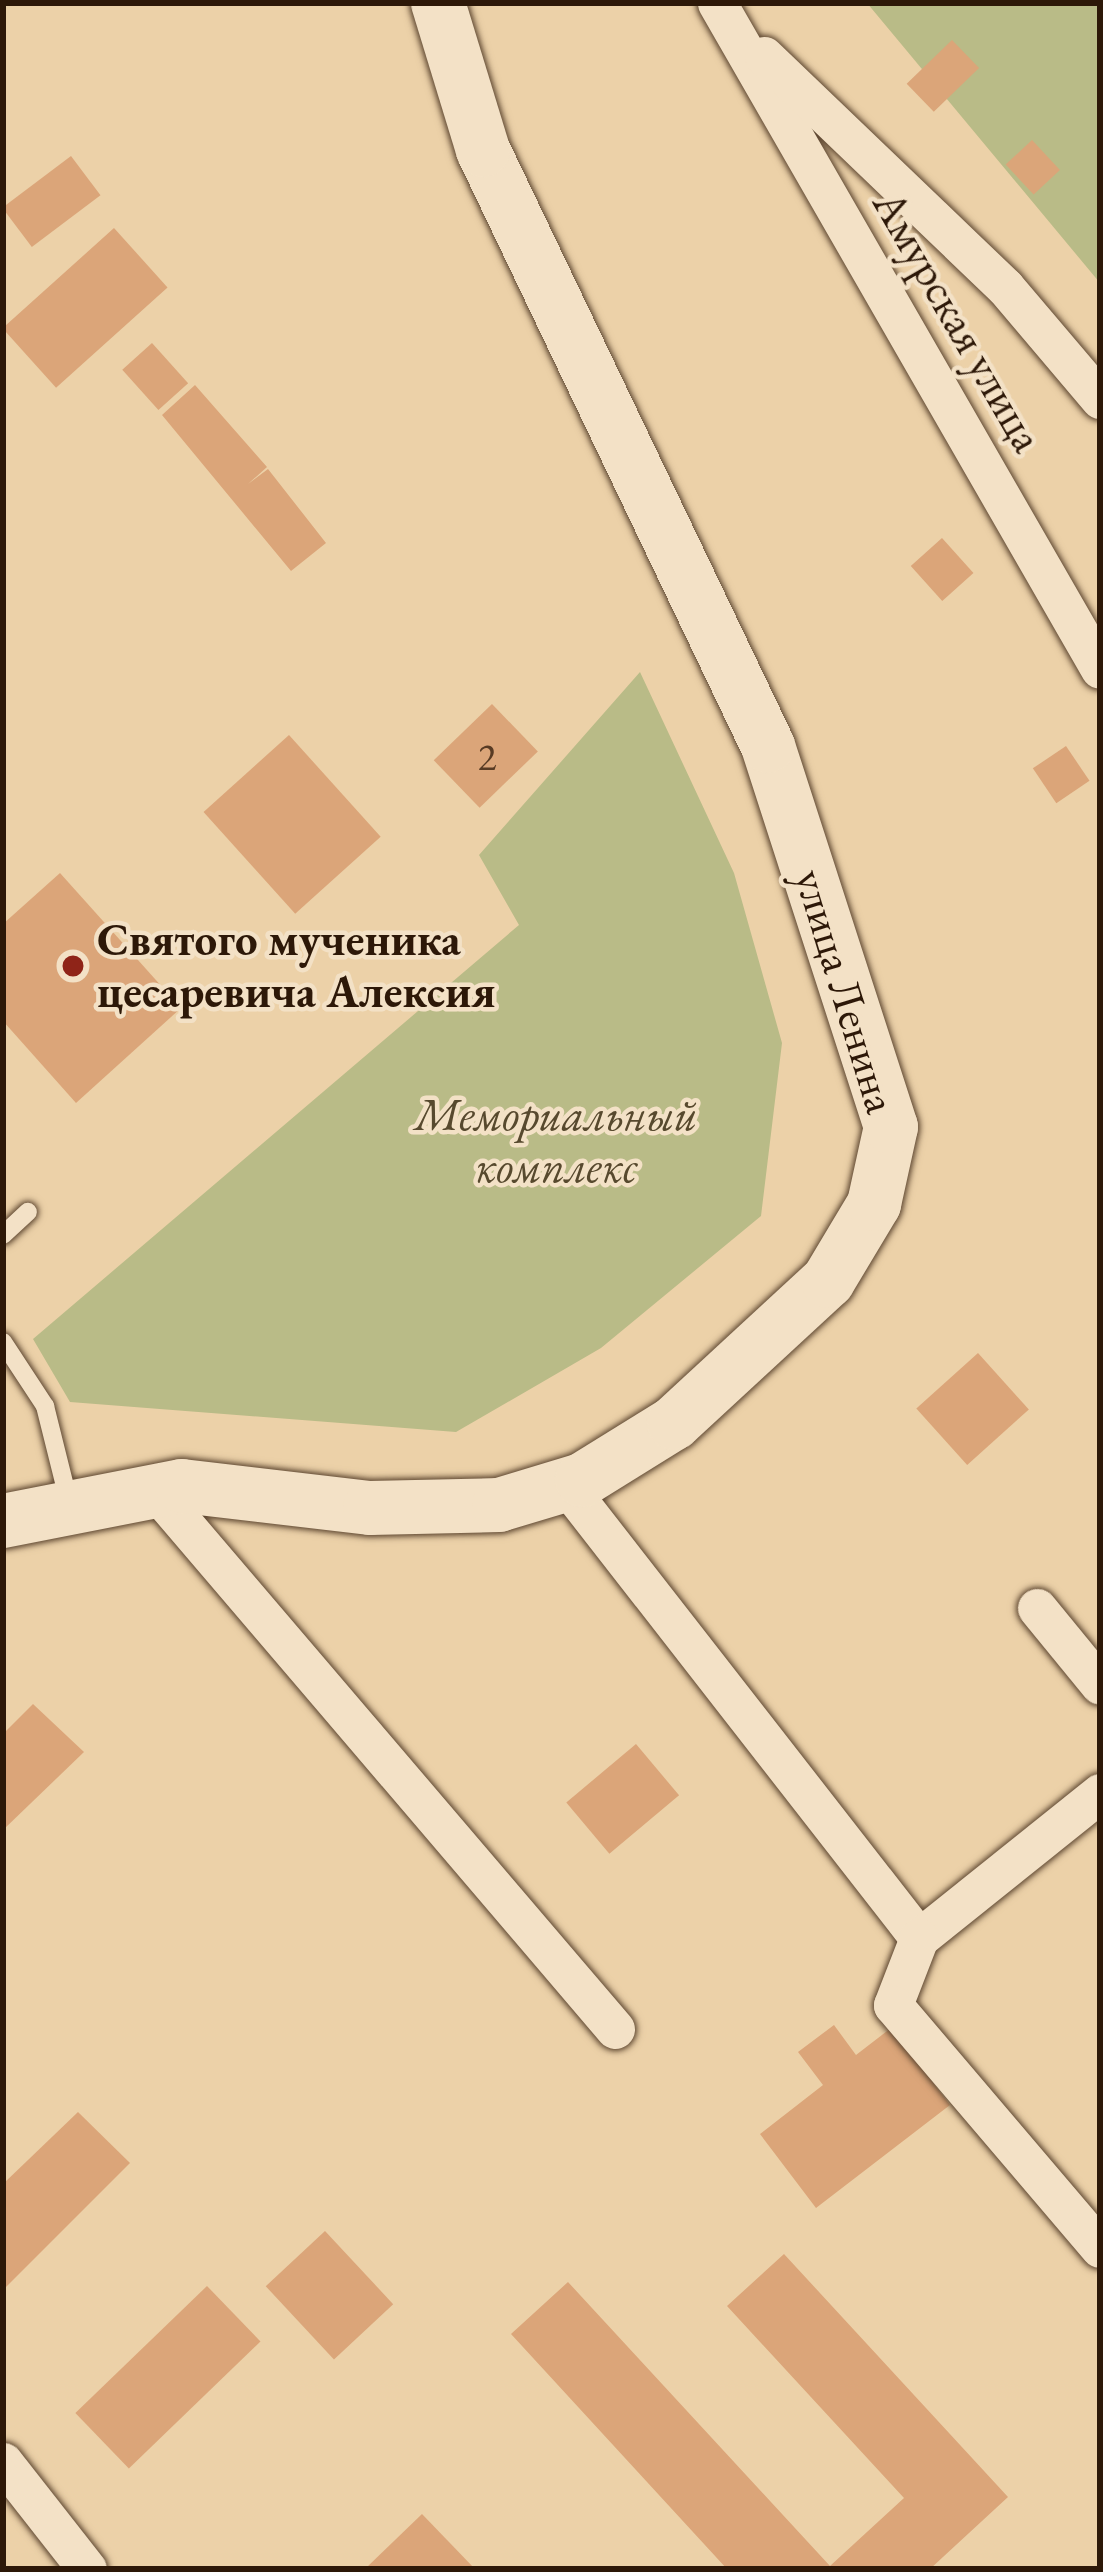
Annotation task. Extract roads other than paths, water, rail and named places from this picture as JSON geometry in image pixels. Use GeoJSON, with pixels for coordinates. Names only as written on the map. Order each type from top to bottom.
{"type":"FeatureCollection","features":[{"type":"Feature","properties":{"kind":"main road","name":"улица Ленина"},"geometry":{"type":"LineString","coordinates":[[3,1520],[182,1486],[370,1508],[499,1505],[566,1485],[674,1423],[828,1281],[874,1204],[891,1127],[768,746],[483,150],[438,3]]}},
{"type":"Feature","properties":{"kind":"street","name":"Амурская улица"},"geometry":{"type":"LineString","coordinates":[[724,13],[1005,286],[1100,399]]}},
{"type":"Feature","properties":{"kind":"street","name":"Амурская улица"},"geometry":{"type":"LineString","coordinates":[[724,13],[1100,669]]}},
{"type":"Feature","properties":{"kind":"street"},"geometry":{"type":"LineString","coordinates":[[566,1485],[919,1938]]}},
{"type":"Feature","properties":{"kind":"street"},"geometry":{"type":"LineString","coordinates":[[154,1490],[615,2030]]}},
{"type":"Feature","properties":{"kind":"street"},"geometry":{"type":"LineString","coordinates":[[1037,1608],[1100,1685]]}},
{"type":"Feature","properties":{"kind":"street"},"geometry":{"type":"LineString","coordinates":[[1100,1793],[919,1938],[893,2005],[1100,2248]]}},
{"type":"Feature","properties":{"kind":"street"},"geometry":{"type":"LineString","coordinates":[[3,2462],[87,2569]]}},
{"type":"Feature","properties":{"kind":"lane"},"geometry":{"type":"LineString","coordinates":[[3,1234],[28,1212]]}},
{"type":"Feature","properties":{"kind":"lane"},"geometry":{"type":"LineString","coordinates":[[3,1342],[45,1406],[70,1504]]}},
{"type":"Feature","properties":{"kind":"place","name":"Святого мученика цесаревича Алексия"},"geometry":{"type":"Point","coordinates":[73,966]}},
{"type":"Feature","properties":{"kind":"park label","name":"Мемориальный комплекс"},"geometry":{"type":"Point","coordinates":[556,1141]}}]}
